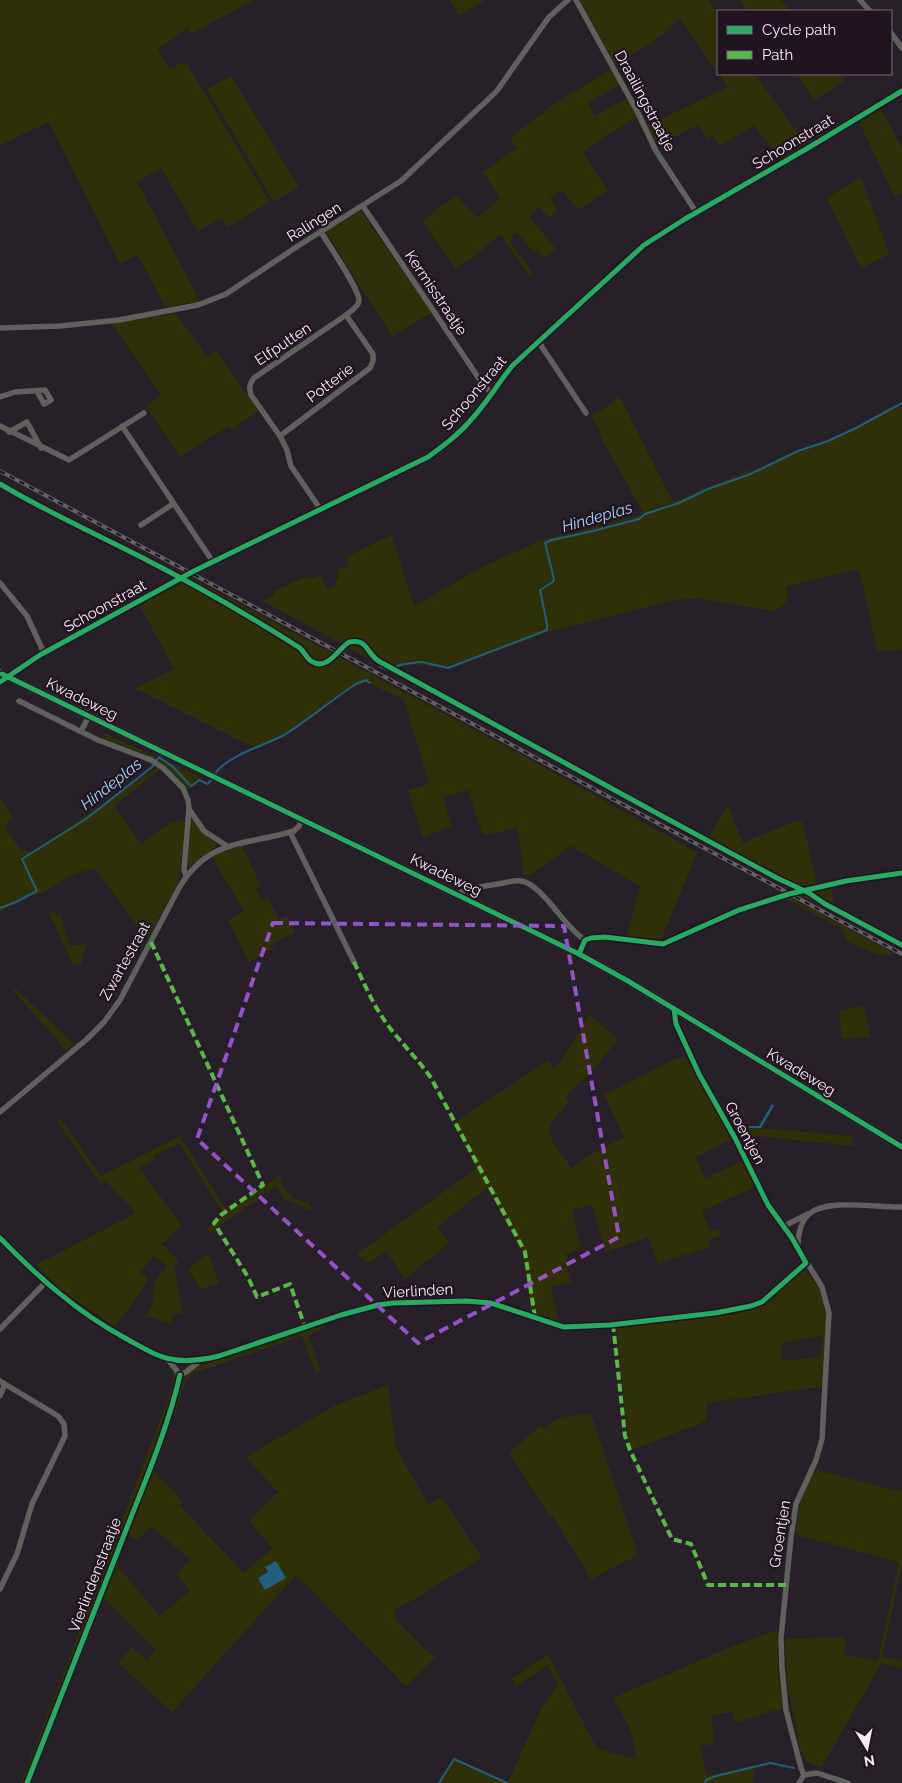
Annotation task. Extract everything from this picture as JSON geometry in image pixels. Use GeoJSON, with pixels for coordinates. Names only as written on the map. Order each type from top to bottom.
{"type":"FeatureCollection","features":[{"type":"Feature","properties":{"kind":"main road","name":"Kwadeweg"},"geometry":{"type":"LineString","coordinates":[[4,675],[579,954],[674,1009],[902,1147]]}},
{"type":"Feature","properties":{"kind":"street","name":"Ralingen"},"geometry":{"type":"LineString","coordinates":[[0,328],[89,324],[177,310],[204,304],[226,294],[401,181],[496,92],[549,17],[568,0]]}},
{"type":"Feature","properties":{"kind":"street","name":"Draailingstraatje"},"geometry":{"type":"LineString","coordinates":[[576,0],[638,113],[656,151],[696,212]]}},
{"type":"Feature","properties":{"kind":"street"},"geometry":{"type":"LineString","coordinates":[[860,0],[869,10]]}},
{"type":"Feature","properties":{"kind":"street"},"geometry":{"type":"LineString","coordinates":[[892,34],[902,48]]}},
{"type":"Feature","properties":{"kind":"street","name":"Schoonstraat"},"geometry":{"type":"LineString","coordinates":[[4,675],[213,562],[413,465],[440,448],[470,421],[513,365],[631,255],[661,233],[902,91]]}},
{"type":"Feature","properties":{"kind":"street","name":"Kermisstraatje"},"geometry":{"type":"LineString","coordinates":[[363,206],[484,386],[491,392]]}},
{"type":"Feature","properties":{"kind":"street","name":"Elfputten"},"geometry":{"type":"LineString","coordinates":[[321,232],[356,288],[359,301],[356,307],[346,316],[254,378],[250,382],[249,388],[251,395],[288,450],[291,466],[321,510]]}},
{"type":"Feature","properties":{"kind":"street","name":"Potterie"},"geometry":{"type":"LineString","coordinates":[[280,436],[370,368],[373,354],[346,316]]}},
{"type":"Feature","properties":{"kind":"street"},"geometry":{"type":"LineString","coordinates":[[538,341],[586,413]]}},
{"type":"Feature","properties":{"kind":"street"},"geometry":{"type":"LineString","coordinates":[[0,396],[15,392],[37,391]]}},
{"type":"Feature","properties":{"kind":"street"},"geometry":{"type":"LineString","coordinates":[[0,426],[65,460],[72,460],[144,413]]}},
{"type":"Feature","properties":{"kind":"street"},"geometry":{"type":"LineString","coordinates":[[9,432],[27,422],[42,448]]}},
{"type":"Feature","properties":{"kind":"street"},"geometry":{"type":"LineString","coordinates":[[122,426],[213,562]]}},
{"type":"Feature","properties":{"kind":"street"},"geometry":{"type":"LineString","coordinates":[[141,525],[173,504]]}},
{"type":"Feature","properties":{"kind":"street"},"geometry":{"type":"LineString","coordinates":[[0,583],[27,616],[44,653]]}},
{"type":"Feature","properties":{"kind":"street"},"geometry":{"type":"LineString","coordinates":[[0,682],[4,675]]}},
{"type":"Feature","properties":{"kind":"street","name":"Kwadeweg"},"geometry":{"type":"LineString","coordinates":[[19,701],[116,748],[151,760],[163,768],[183,788],[188,800],[189,809],[204,831],[226,846]]}},
{"type":"Feature","properties":{"kind":"street"},"geometry":{"type":"LineString","coordinates":[[81,731],[89,716]]}},
{"type":"Feature","properties":{"kind":"street","name":"Zwartestraat"},"geometry":{"type":"LineString","coordinates":[[0,1112],[87,1039],[104,1022],[120,1000],[186,875],[184,870],[189,809]]}},
{"type":"Feature","properties":{"kind":"street"},"geometry":{"type":"LineString","coordinates":[[186,875],[198,863],[226,846],[290,832],[299,826],[302,820]]}},
{"type":"Feature","properties":{"kind":"street"},"geometry":{"type":"LineString","coordinates":[[290,832],[354,962]]}},
{"type":"Feature","properties":{"kind":"street"},"geometry":{"type":"LineString","coordinates":[[797,892],[846,881],[902,873]]}},
{"type":"Feature","properties":{"kind":"street","name":"Kwadeweg"},"geometry":{"type":"LineString","coordinates":[[456,894],[469,889],[520,880],[530,883],[571,929],[586,940]]}},
{"type":"Feature","properties":{"kind":"street"},"geometry":{"type":"LineString","coordinates":[[579,954],[586,940],[592,938],[605,937],[663,944],[740,910],[781,896]]}},
{"type":"Feature","properties":{"kind":"street","name":"Groentjen"},"geometry":{"type":"LineString","coordinates":[[674,1009],[676,1024],[699,1074],[735,1138],[768,1205],[798,1247],[822,1287],[829,1313],[822,1439],[816,1460],[796,1504],[781,1638],[786,1710],[804,1775]]}},
{"type":"Feature","properties":{"kind":"street"},"geometry":{"type":"LineString","coordinates":[[784,1226],[812,1212],[834,1206],[902,1207]]}},
{"type":"Feature","properties":{"kind":"street"},"geometry":{"type":"LineString","coordinates":[[798,1247],[802,1224],[812,1212]]}},
{"type":"Feature","properties":{"kind":"street","name":"Vierlinden"},"geometry":{"type":"LineString","coordinates":[[0,1238],[45,1283],[101,1325],[149,1351],[167,1358],[201,1360],[219,1356],[361,1309],[393,1303],[466,1301],[491,1303],[564,1327],[613,1324],[716,1313],[752,1306],[762,1302],[806,1262]]}},
{"type":"Feature","properties":{"kind":"street"},"geometry":{"type":"LineString","coordinates":[[0,1329],[45,1283]]}},
{"type":"Feature","properties":{"kind":"street"},"geometry":{"type":"LineString","coordinates":[[167,1358],[180,1375],[193,1368],[201,1360]]}},
{"type":"Feature","properties":{"kind":"street","name":"Vierlindenstraatje"},"geometry":{"type":"LineString","coordinates":[[27,1783],[136,1504],[166,1421],[180,1375]]}},
{"type":"Feature","properties":{"kind":"street"},"geometry":{"type":"LineString","coordinates":[[0,1396],[3,1383],[58,1416],[64,1424],[65,1436],[32,1504],[17,1554],[0,1589]]}},
{"type":"Feature","properties":{"kind":"street"},"geometry":{"type":"LineString","coordinates":[[799,1783],[804,1775],[817,1773],[848,1783]]}},
{"type":"Feature","properties":{"kind":"highlighted area"},"geometry":{"type":"Polygon","coordinates":[[[273,923],[564,926],[619,1237],[418,1343],[197,1139],[273,923]]]}},
{"type":"Feature","properties":{"kind":"shaded area"},"geometry":{"type":"Polygon","coordinates":[[[0,0],[254,0],[191,34],[188,28],[158,49],[170,70],[181,63],[187,64],[270,202],[228,227],[222,218],[198,231],[161,168],[137,182],[200,301],[166,308],[138,255],[120,264],[49,122],[0,145],[0,0]]]}},
{"type":"Feature","properties":{"kind":"shaded area"},"geometry":{"type":"Polygon","coordinates":[[[450,0],[485,0],[459,16],[450,0]]]}},
{"type":"Feature","properties":{"kind":"shaded area"},"geometry":{"type":"Polygon","coordinates":[[[580,0],[709,0],[717,12],[717,72],[679,18],[652,43],[615,64],[580,0]]]}},
{"type":"Feature","properties":{"kind":"shaded area"},"geometry":{"type":"Polygon","coordinates":[[[740,0],[781,0],[789,10],[747,10],[740,0]]]}},
{"type":"Feature","properties":{"kind":"shaded area"},"geometry":{"type":"Polygon","coordinates":[[[611,69],[619,85],[588,103],[595,116],[627,98],[637,117],[583,153],[608,191],[578,210],[562,190],[550,198],[558,210],[549,218],[539,207],[529,216],[556,249],[544,258],[537,249],[533,252],[517,232],[512,236],[511,244],[533,273],[529,276],[500,234],[480,252],[456,269],[422,221],[456,195],[477,218],[500,198],[483,172],[517,148],[510,138],[548,108],[611,69]]]}},
{"type":"Feature","properties":{"kind":"shaded area"},"geometry":{"type":"Polygon","coordinates":[[[720,75],[756,75],[804,142],[778,156],[754,125],[720,146],[712,136],[708,139],[698,125],[658,145],[647,126],[728,87],[720,75]]]}},
{"type":"Feature","properties":{"kind":"shaded area"},"geometry":{"type":"Polygon","coordinates":[[[798,75],[841,75],[845,80],[814,101],[798,75]]]}},
{"type":"Feature","properties":{"kind":"shaded area"},"geometry":{"type":"Polygon","coordinates":[[[231,76],[299,187],[274,202],[207,89],[231,76]]]}},
{"type":"Feature","properties":{"kind":"shaded area"},"geometry":{"type":"Polygon","coordinates":[[[881,110],[902,147],[902,193],[895,197],[859,122],[881,110]]]}},
{"type":"Feature","properties":{"kind":"shaded area"},"geometry":{"type":"Polygon","coordinates":[[[861,177],[889,254],[861,268],[827,198],[861,177]]]}},
{"type":"Feature","properties":{"kind":"shaded area"},"geometry":{"type":"Polygon","coordinates":[[[361,211],[432,313],[392,336],[326,232],[361,211]]]}},
{"type":"Feature","properties":{"kind":"shaded area"},"geometry":{"type":"Polygon","coordinates":[[[176,313],[207,357],[217,351],[258,411],[231,430],[228,426],[180,457],[146,406],[161,395],[112,324],[176,313]]]}},
{"type":"Feature","properties":{"kind":"shaded area"},"geometry":{"type":"Polygon","coordinates":[[[619,395],[673,502],[750,470],[751,472],[800,450],[830,440],[900,405],[902,411],[902,650],[877,651],[860,572],[856,570],[786,586],[788,599],[781,607],[772,611],[699,598],[675,600],[552,631],[456,666],[409,665],[391,671],[263,601],[275,595],[274,591],[302,578],[313,578],[321,575],[327,589],[337,585],[335,580],[339,578],[337,570],[349,566],[346,557],[392,535],[414,606],[481,568],[535,542],[644,514],[591,416],[608,406],[619,395]]]}},
{"type":"Feature","properties":{"kind":"shaded area"},"geometry":{"type":"Polygon","coordinates":[[[191,578],[518,753],[697,852],[661,940],[627,936],[640,886],[571,846],[532,874],[524,875],[517,828],[483,835],[468,790],[443,798],[452,826],[423,837],[408,791],[429,783],[404,700],[362,680],[295,728],[257,749],[135,688],[174,669],[140,606],[191,578]]]}},
{"type":"Feature","properties":{"kind":"shaded area"},"geometry":{"type":"Polygon","coordinates":[[[104,733],[203,778],[189,789],[181,784],[168,769],[155,759],[102,738],[104,733]]]}},
{"type":"Feature","properties":{"kind":"shaded area"},"geometry":{"type":"Polygon","coordinates":[[[158,767],[159,770],[114,806],[141,844],[170,823],[187,819],[179,878],[176,887],[147,939],[95,868],[70,876],[41,894],[29,895],[0,912],[0,797],[13,817],[6,824],[7,831],[20,849],[31,852],[158,767]]]}},
{"type":"Feature","properties":{"kind":"shaded area"},"geometry":{"type":"Polygon","coordinates":[[[728,804],[743,843],[796,821],[801,821],[817,884],[794,889],[706,842],[728,804]]]}},
{"type":"Feature","properties":{"kind":"shaded area"},"geometry":{"type":"Polygon","coordinates":[[[191,818],[202,832],[217,845],[189,866],[187,861],[191,818]]]}},
{"type":"Feature","properties":{"kind":"shaded area"},"geometry":{"type":"Polygon","coordinates":[[[242,846],[261,886],[256,889],[262,900],[268,898],[279,920],[287,916],[295,932],[272,944],[274,948],[249,962],[228,920],[244,911],[212,857],[219,852],[242,846]]]}},
{"type":"Feature","properties":{"kind":"shaded area"},"geometry":{"type":"Polygon","coordinates":[[[831,886],[836,914],[799,894],[831,886]]]}},
{"type":"Feature","properties":{"kind":"shaded area"},"geometry":{"type":"Polygon","coordinates":[[[790,897],[895,954],[878,955],[846,941],[843,930],[785,898],[790,897]]]}},
{"type":"Feature","properties":{"kind":"shaded area"},"geometry":{"type":"Polygon","coordinates":[[[54,911],[57,916],[61,916],[70,946],[87,944],[81,964],[73,965],[49,913],[54,911]]]}},
{"type":"Feature","properties":{"kind":"shaded area"},"geometry":{"type":"Polygon","coordinates":[[[16,989],[74,1044],[66,1050],[13,990],[16,989]]]}},
{"type":"Feature","properties":{"kind":"shaded area"},"geometry":{"type":"Polygon","coordinates":[[[863,1006],[871,1037],[842,1039],[839,1011],[863,1006]]]}},
{"type":"Feature","properties":{"kind":"shaded area"},"geometry":{"type":"Polygon","coordinates":[[[590,1014],[618,1040],[585,1079],[565,1098],[568,1100],[568,1103],[554,1119],[550,1129],[550,1134],[557,1148],[572,1168],[590,1155],[624,1137],[604,1095],[679,1057],[686,1057],[732,1139],[695,1157],[705,1178],[743,1161],[755,1187],[702,1211],[710,1231],[719,1229],[722,1235],[708,1240],[710,1247],[658,1264],[649,1237],[606,1252],[592,1205],[572,1210],[581,1248],[566,1254],[571,1282],[551,1287],[559,1324],[532,1314],[523,1252],[487,1188],[437,1227],[449,1243],[405,1279],[386,1251],[368,1264],[357,1254],[477,1168],[453,1124],[548,1061],[554,1069],[562,1060],[590,1014]]]}},
{"type":"Feature","properties":{"kind":"shaded area"},"geometry":{"type":"Polygon","coordinates":[[[60,1118],[101,1176],[180,1136],[227,1211],[279,1176],[283,1186],[294,1199],[308,1203],[312,1209],[309,1211],[284,1199],[276,1186],[210,1233],[207,1229],[224,1214],[179,1143],[153,1156],[155,1159],[139,1168],[182,1226],[162,1244],[179,1262],[174,1266],[183,1313],[173,1315],[172,1324],[146,1316],[153,1303],[154,1283],[167,1266],[154,1256],[140,1272],[146,1277],[147,1283],[115,1327],[61,1290],[36,1265],[136,1213],[106,1181],[101,1184],[57,1121],[60,1118]]]}},
{"type":"Feature","properties":{"kind":"shaded area"},"geometry":{"type":"Polygon","coordinates":[[[739,1128],[852,1136],[853,1146],[756,1136],[738,1136],[739,1128]]]}},
{"type":"Feature","properties":{"kind":"shaded area"},"geometry":{"type":"Polygon","coordinates":[[[207,1254],[219,1284],[201,1289],[188,1269],[207,1254]]]}},
{"type":"Feature","properties":{"kind":"shaded area"},"geometry":{"type":"Polygon","coordinates":[[[803,1269],[814,1281],[821,1294],[827,1324],[824,1388],[818,1387],[707,1403],[706,1421],[632,1450],[628,1437],[616,1327],[724,1315],[758,1307],[803,1269]],[[823,1335],[781,1343],[782,1361],[820,1357],[823,1335]]]}},
{"type":"Feature","properties":{"kind":"shaded area"},"geometry":{"type":"Polygon","coordinates":[[[324,1323],[325,1328],[308,1335],[321,1371],[316,1373],[302,1336],[194,1373],[186,1380],[175,1413],[172,1410],[180,1385],[186,1375],[198,1366],[324,1323]]]}},
{"type":"Feature","properties":{"kind":"shaded area"},"geometry":{"type":"Polygon","coordinates":[[[173,1371],[177,1376],[175,1387],[158,1438],[166,1440],[154,1471],[183,1502],[180,1506],[244,1573],[272,1548],[249,1521],[278,1492],[246,1457],[334,1406],[388,1385],[396,1448],[428,1504],[442,1498],[482,1558],[394,1611],[397,1621],[428,1652],[436,1657],[406,1686],[296,1575],[172,1712],[118,1663],[132,1647],[147,1660],[156,1650],[104,1599],[41,1759],[34,1757],[24,1783],[21,1783],[103,1571],[173,1384],[173,1371]],[[151,1526],[138,1540],[128,1536],[117,1566],[160,1616],[190,1591],[176,1574],[191,1560],[151,1526]]]}},
{"type":"Feature","properties":{"kind":"shaded area"},"geometry":{"type":"Polygon","coordinates":[[[591,1414],[638,1555],[591,1579],[553,1516],[550,1517],[509,1453],[541,1425],[544,1429],[561,1417],[591,1414]]]}},
{"type":"Feature","properties":{"kind":"shaded area"},"geometry":{"type":"Polygon","coordinates":[[[817,1470],[902,1491],[902,1564],[882,1657],[902,1661],[902,1668],[881,1664],[821,1768],[809,1763],[802,1756],[787,1683],[785,1639],[846,1637],[844,1655],[878,1661],[899,1562],[796,1535],[799,1509],[804,1492],[811,1476],[817,1470]]]}},
{"type":"Feature","properties":{"kind":"shaded area"},"geometry":{"type":"Polygon","coordinates":[[[777,1630],[778,1668],[783,1708],[735,1723],[732,1712],[711,1716],[714,1744],[700,1746],[707,1776],[755,1765],[753,1783],[440,1783],[455,1759],[508,1782],[542,1707],[558,1684],[547,1665],[517,1686],[512,1679],[548,1654],[597,1749],[636,1759],[632,1735],[626,1720],[613,1698],[731,1647],[777,1630]]]}},
{"type":"Feature","properties":{"kind":"water"},"geometry":{"type":"Polygon","coordinates":[[[772,1104],[774,1106],[761,1128],[749,1128],[749,1126],[759,1126],[772,1104]]]}},
{"type":"Feature","properties":{"kind":"water"},"geometry":{"type":"Polygon","coordinates":[[[729,1113],[747,1126],[745,1128],[736,1126],[728,1115],[729,1113]]]}},
{"type":"Feature","properties":{"kind":"water"},"geometry":{"type":"Polygon","coordinates":[[[276,1561],[286,1578],[265,1590],[258,1578],[268,1572],[265,1567],[276,1561]]]}},
{"type":"Feature","properties":{"kind":"waterway","name":"Hindeplas"},"geometry":{"type":"LineString","coordinates":[[380,667],[390,670],[400,665],[422,662],[448,668],[547,630],[540,590],[553,582],[554,579],[545,543],[639,519],[645,514],[679,503],[708,489],[748,475],[798,451],[828,441],[902,403]]}},
{"type":"Feature","properties":{"kind":"waterway","name":"Hindeplas"},"geometry":{"type":"LineString","coordinates":[[214,775],[220,768],[237,756],[284,735],[356,684],[366,680],[370,683]]}},
{"type":"Feature","properties":{"kind":"waterway","name":"Hindeplas"},"geometry":{"type":"LineString","coordinates":[[0,908],[37,891],[22,859],[86,819],[152,767],[159,757],[172,766],[192,786],[199,780],[208,784],[212,779]]}},
{"type":"Feature","properties":{"kind":"waterway"},"geometry":{"type":"LineString","coordinates":[[439,1783],[454,1759],[507,1783]]}},
{"type":"Feature","properties":{"kind":"waterway"},"geometry":{"type":"LineString","coordinates":[[705,1783],[706,1780],[716,1776],[770,1763],[794,1768]]}},
{"type":"Feature","properties":{"kind":"railway"},"geometry":{"type":"LineString","coordinates":[[0,471],[902,954]]}},
{"type":"Feature","properties":{"kind":"marked path"},"geometry":{"type":"LineString","coordinates":[[151,942],[263,1185],[221,1215],[214,1223],[248,1277],[257,1297],[290,1284],[305,1327]]}},
{"type":"Feature","properties":{"kind":"marked path"},"geometry":{"type":"LineString","coordinates":[[354,962],[382,1017],[431,1078],[525,1252],[535,1318]]}},
{"type":"Feature","properties":{"kind":"marked path"},"geometry":{"type":"LineString","coordinates":[[613,1324],[625,1436],[672,1539],[691,1544],[708,1585],[786,1585]]}},
{"type":"Feature","properties":{"kind":"cycle path"},"geometry":{"type":"LineString","coordinates":[[0,682],[40,655],[194,571],[428,457],[465,426],[513,365],[644,245],[902,91]]}},
{"type":"Feature","properties":{"kind":"cycle path"},"geometry":{"type":"LineString","coordinates":[[0,484],[221,600],[300,648],[311,661],[317,664],[327,662],[349,642],[361,643],[375,659],[902,945]]}},
{"type":"Feature","properties":{"kind":"cycle path"},"geometry":{"type":"LineString","coordinates":[[2,674],[579,954],[628,981],[902,1147]]}},
{"type":"Feature","properties":{"kind":"cycle path"},"geometry":{"type":"LineString","coordinates":[[579,954],[585,940],[591,938],[605,937],[663,944],[739,910],[789,894],[846,881],[902,873]]}},
{"type":"Feature","properties":{"kind":"cycle path"},"geometry":{"type":"LineString","coordinates":[[0,1238],[59,1293],[107,1328],[150,1352],[166,1358],[186,1361],[219,1356],[341,1315],[393,1303],[466,1301],[491,1303],[564,1327],[610,1325],[715,1313],[751,1306],[762,1302],[806,1263],[792,1238],[768,1205],[735,1138],[699,1074],[676,1024],[674,1009]]}},
{"type":"Feature","properties":{"kind":"cycle path"},"geometry":{"type":"LineString","coordinates":[[27,1783],[153,1460],[175,1396],[180,1375]]}}]}
